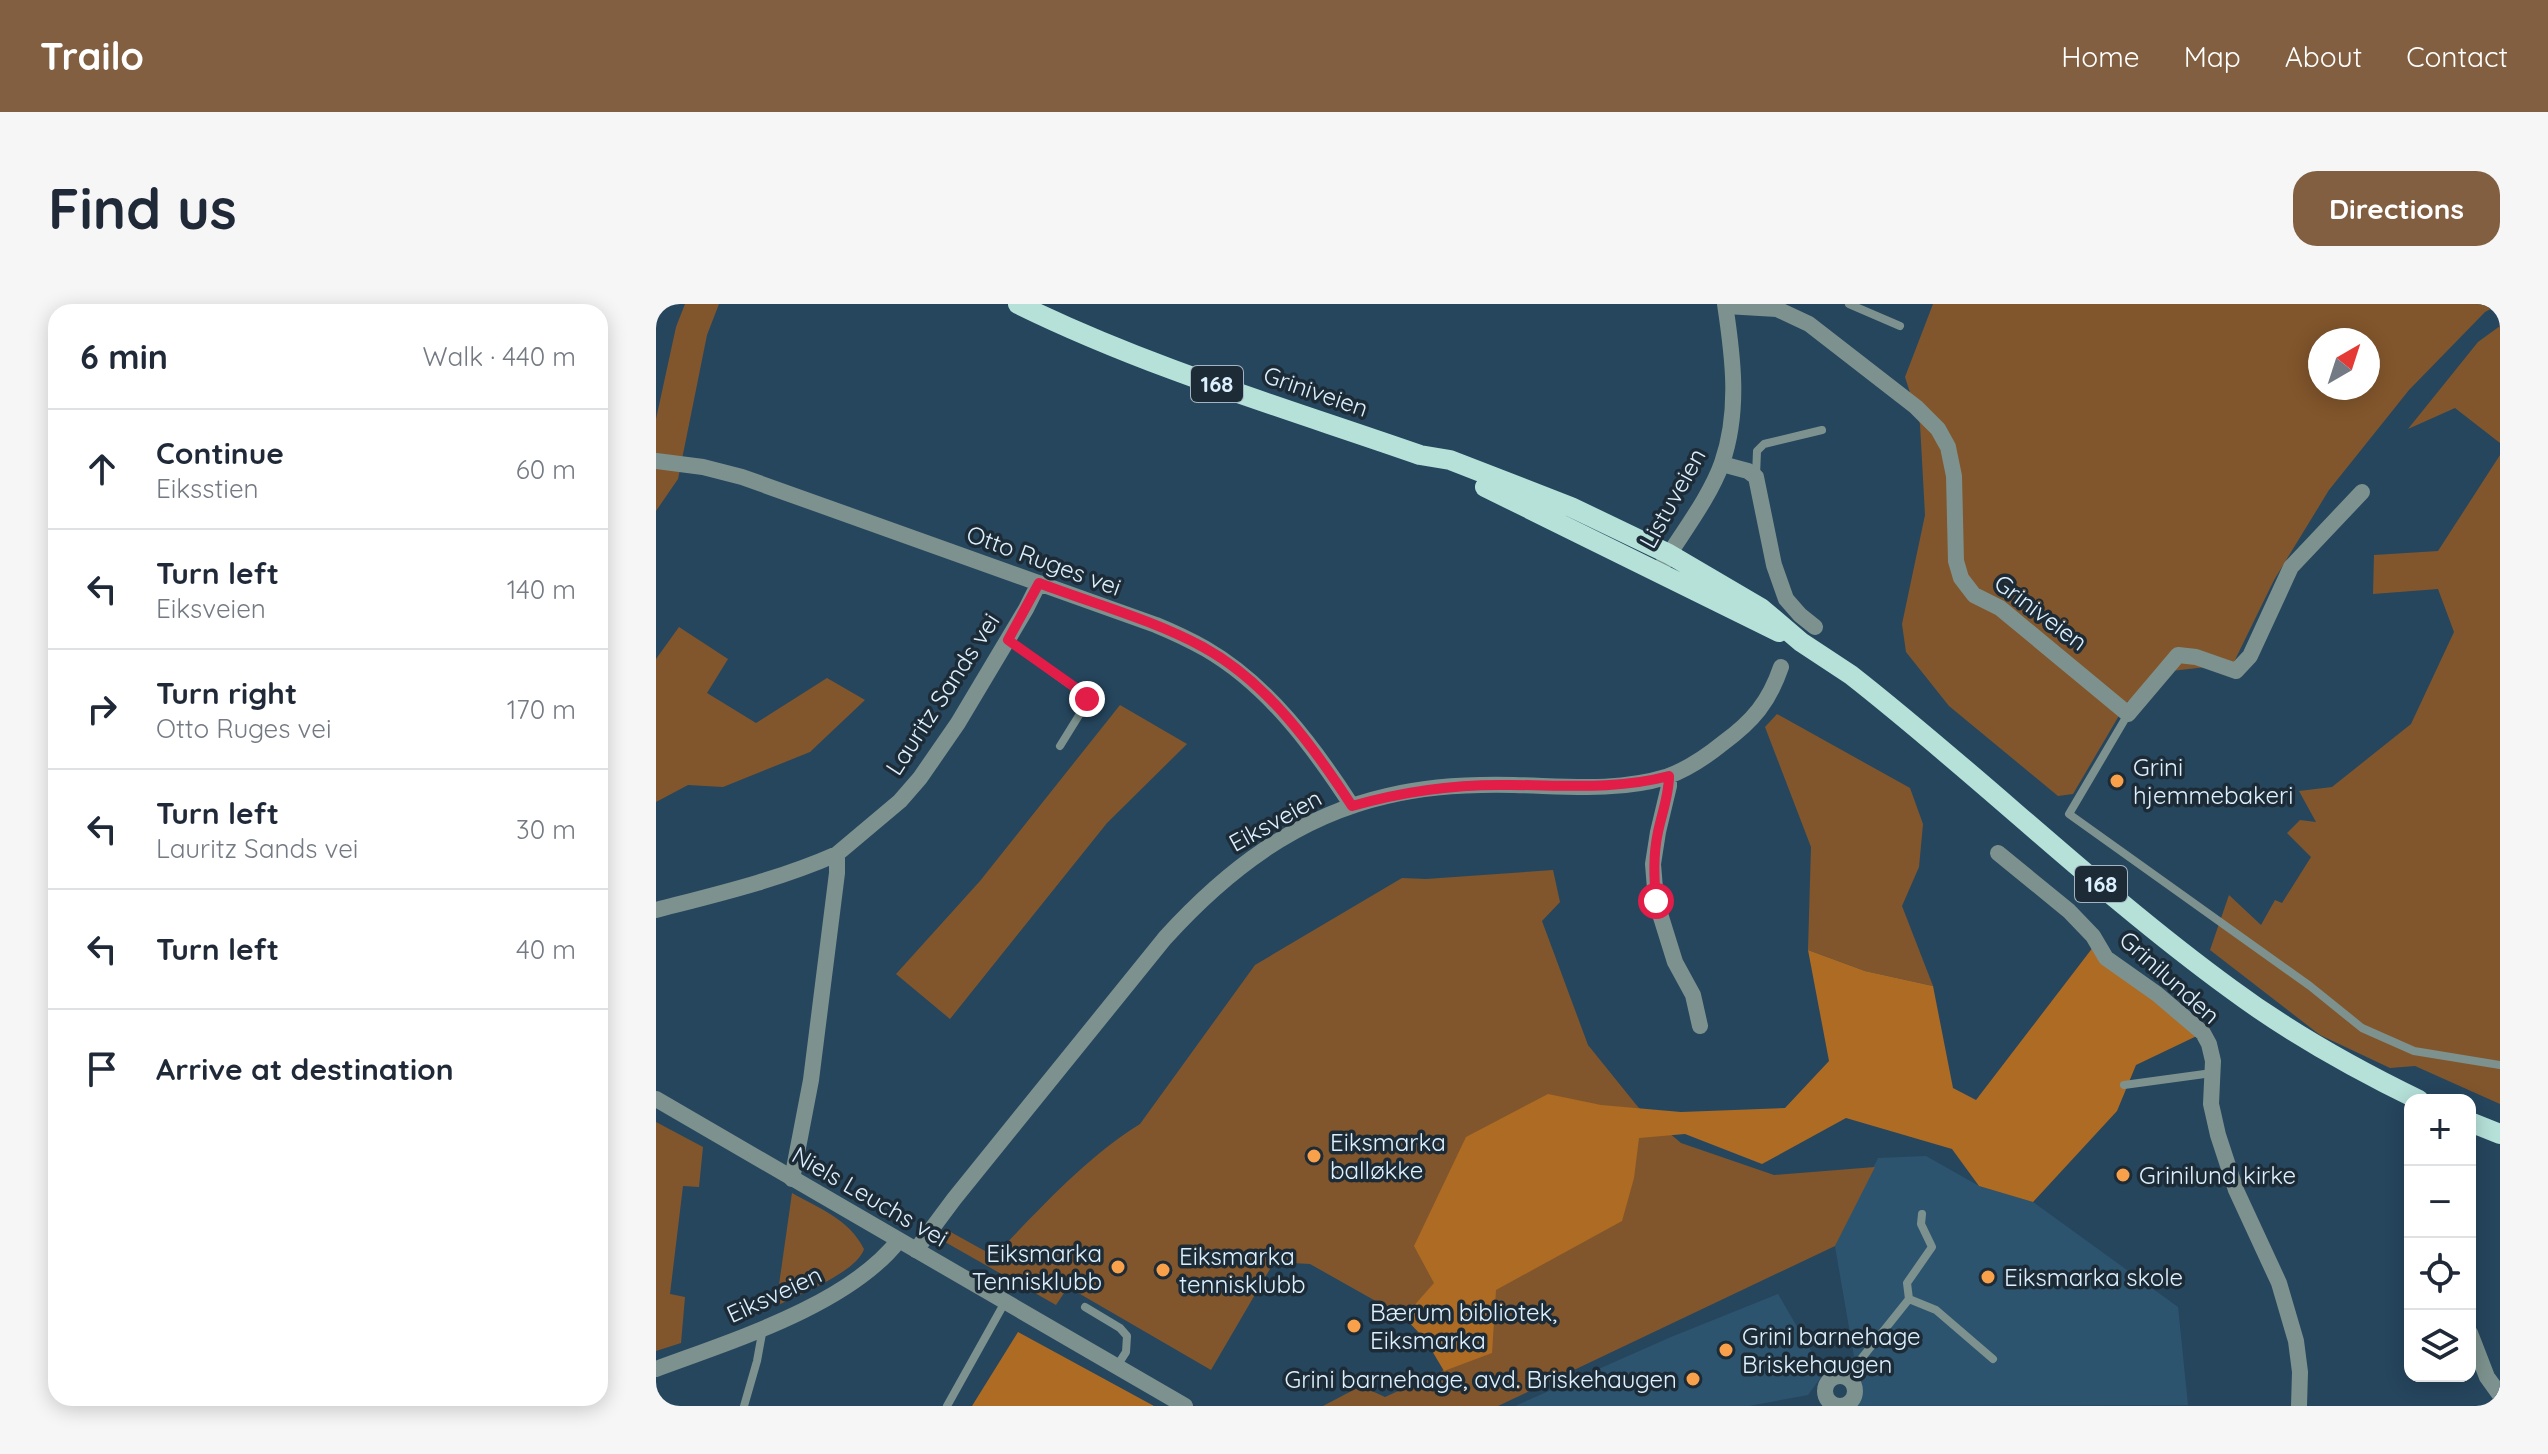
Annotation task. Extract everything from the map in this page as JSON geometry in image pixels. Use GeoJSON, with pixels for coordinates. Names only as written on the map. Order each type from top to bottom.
{"type":"FeatureCollection","features":[{"type":"Feature","properties":{"kind":"main road","name":"Griniveien"},"geometry":{"type":"LineString","coordinates":[[1018,304],[1153,361],[1420,455],[1449,471],[1664,563],[1755,622],[1808,635],[1851,675],[2151,927],[2231,989],[2323,1049],[2408,1094]]}},
{"type":"Feature","properties":{"kind":"main road"},"geometry":{"type":"LineString","coordinates":[[2476,1124],[2500,1134]]}},
{"type":"Feature","properties":{"kind":"street","name":"Listuveien"},"geometry":{"type":"LineString","coordinates":[[1664,563],[1722,464],[1734,401],[1726,305]]}},
{"type":"Feature","properties":{"kind":"street","name":"Griniveien"},"geometry":{"type":"LineString","coordinates":[[1726,305],[1777,309],[1809,324],[1916,407],[1938,429],[1948,447],[1954,476],[1956,561],[1961,578],[1974,595],[2000,608],[2128,714]]}},
{"type":"Feature","properties":{"kind":"street","name":"Otto Ruges vei"},"geometry":{"type":"LineString","coordinates":[[656,461],[703,467],[742,477],[1156,625],[1206,649],[1251,682],[1299,732],[1352,806]]}},
{"type":"Feature","properties":{"kind":"street"},"geometry":{"type":"LineString","coordinates":[[1722,464],[1748,471],[1756,477],[1774,565],[1786,599],[1800,615],[1808,635]]}},
{"type":"Feature","properties":{"kind":"street"},"geometry":{"type":"LineString","coordinates":[[2128,714],[2178,655],[2196,657],[2236,671],[2250,656],[2291,567],[2362,492]]}},
{"type":"Feature","properties":{"kind":"street","name":"Lauritz Sands vei"},"geometry":{"type":"LineString","coordinates":[[656,910],[769,881],[837,854],[900,801],[958,723],[1039,583]]}},
{"type":"Feature","properties":{"kind":"street","name":"Eiksveien"},"geometry":{"type":"LineString","coordinates":[[916,1250],[1165,938],[1200,899],[1235,869],[1271,845],[1321,819],[1387,796],[1447,786],[1581,788],[1643,783],[1669,776],[1709,754],[1751,719],[1771,694],[1781,667]]}},
{"type":"Feature","properties":{"kind":"street"},"geometry":{"type":"LineString","coordinates":[[1669,776],[1653,864],[1656,901],[1675,962],[1693,995],[1700,1026]]}},
{"type":"Feature","properties":{"kind":"street","name":"Grinilunden"},"geometry":{"type":"LineString","coordinates":[[1998,853],[2069,911],[2093,936],[2106,958],[2157,994],[2203,1033],[2209,1044],[2213,1061],[2211,1104],[2226,1160],[2236,1190],[2279,1283],[2296,1341],[2300,1372],[2299,1406]]}},
{"type":"Feature","properties":{"kind":"street"},"geometry":{"type":"LineString","coordinates":[[792,1179],[811,1080],[836,888],[837,854]]}},
{"type":"Feature","properties":{"kind":"street","name":"Niels Leuchs vei"},"geometry":{"type":"LineString","coordinates":[[656,1099],[1185,1406]]}},
{"type":"Feature","properties":{"kind":"street","name":"Eiksveien"},"geometry":{"type":"LineString","coordinates":[[656,1369],[798,1312],[853,1282],[877,1264],[899,1240]]}},
{"type":"Feature","properties":{"kind":"street"},"geometry":{"type":"LineString","coordinates":[[2476,1349],[2487,1377],[2500,1395]]}},
{"type":"Feature","properties":{"kind":"street"},"geometry":{"type":"LineString","coordinates":[[1837,1406],[1827,1396],[1828,1382],[1839,1376],[1850,1379]]}},
{"type":"Feature","properties":{"kind":"lane"},"geometry":{"type":"LineString","coordinates":[[1849,304],[1900,326]]}},
{"type":"Feature","properties":{"kind":"lane"},"geometry":{"type":"LineString","coordinates":[[1756,477],[1757,451],[1764,444],[1822,430]]}},
{"type":"Feature","properties":{"kind":"lane"},"geometry":{"type":"LineString","coordinates":[[1008,640],[1087,697],[1086,704],[1060,746]]}},
{"type":"Feature","properties":{"kind":"lane"},"geometry":{"type":"LineString","coordinates":[[2128,714],[2069,814],[2310,986],[2362,1028],[2414,1051],[2500,1065]]}},
{"type":"Feature","properties":{"kind":"lane"},"geometry":{"type":"LineString","coordinates":[[2124,1085],[2212,1073]]}},
{"type":"Feature","properties":{"kind":"lane"},"geometry":{"type":"LineString","coordinates":[[1850,1379],[1861,1359],[1909,1299],[1907,1283],[1932,1247],[1921,1224],[1922,1214]]}},
{"type":"Feature","properties":{"kind":"lane"},"geometry":{"type":"LineString","coordinates":[[1909,1299],[1936,1310],[1993,1359]]}},
{"type":"Feature","properties":{"kind":"lane"},"geometry":{"type":"LineString","coordinates":[[947,1406],[1005,1301]]}},
{"type":"Feature","properties":{"kind":"lane"},"geometry":{"type":"LineString","coordinates":[[1085,1307],[1120,1328],[1127,1336],[1126,1352],[1117,1366]]}},
{"type":"Feature","properties":{"kind":"lane"},"geometry":{"type":"LineString","coordinates":[[744,1406],[763,1327]]}},
{"type":"Feature","properties":{"kind":"shaded area"},"geometry":{"type":"Polygon","coordinates":[[[685,304],[719,304],[707,335],[678,479],[656,511],[656,419],[676,327],[685,304]]]}},
{"type":"Feature","properties":{"kind":"shaded area"},"geometry":{"type":"Polygon","coordinates":[[[1933,304],[2500,304],[2485,312],[2409,390],[2329,490],[2274,580],[2233,664],[2171,671],[2127,702],[2073,794],[2058,796],[1949,706],[1906,652],[1902,624],[1925,515],[1920,424],[1905,377],[1933,304]]]}},
{"type":"Feature","properties":{"kind":"shaded area"},"geometry":{"type":"Polygon","coordinates":[[[2500,326],[2500,443],[2455,408],[2408,429],[2478,342],[2500,326]]]}},
{"type":"Feature","properties":{"kind":"shaded area"},"geometry":{"type":"Polygon","coordinates":[[[2500,455],[2500,1104],[2415,1066],[2390,1068],[2320,1035],[2210,950],[2229,895],[2261,925],[2275,900],[2282,903],[2311,857],[2287,833],[2300,820],[2316,822],[2299,791],[2332,787],[2411,724],[2454,632],[2438,589],[2373,594],[2374,555],[2438,551],[2500,455]]]}},
{"type":"Feature","properties":{"kind":"shaded area"},"geometry":{"type":"Polygon","coordinates":[[[679,627],[728,659],[707,693],[756,723],[827,678],[865,700],[810,752],[723,787],[688,785],[656,802],[656,659],[679,627]]]}},
{"type":"Feature","properties":{"kind":"shaded area"},"geometry":{"type":"Polygon","coordinates":[[[1120,705],[1187,744],[1107,823],[950,1019],[896,974],[980,881],[1120,705]]]}},
{"type":"Feature","properties":{"kind":"shaded area"},"geometry":{"type":"Polygon","coordinates":[[[1777,714],[1910,788],[1923,824],[1919,867],[1902,906],[1933,986],[1865,971],[1808,950],[1811,847],[1765,727],[1777,714]]]}},
{"type":"Feature","properties":{"kind":"shaded area"},"geometry":{"type":"Polygon","coordinates":[[[1553,870],[1560,902],[1542,921],[1588,1045],[1638,1107],[1681,1143],[1774,1175],[1875,1167],[1835,1246],[1498,1406],[1323,1406],[1361,1386],[1385,1397],[1444,1370],[1425,1339],[1404,1317],[1310,1264],[1274,1262],[1211,1370],[1068,1287],[1056,1305],[945,1242],[947,1230],[994,1256],[1100,1152],[1140,1124],[1255,965],[1402,878],[1553,870]]]}},
{"type":"Feature","properties":{"kind":"shaded area"},"geometry":{"type":"Polygon","coordinates":[[[2097,942],[2203,1033],[2136,1065],[2117,1111],[2033,1202],[1979,1186],[1952,1149],[1846,1118],[1762,1164],[1685,1134],[1639,1138],[1634,1178],[1622,1221],[1496,1290],[1492,1353],[1444,1371],[1425,1339],[1404,1317],[1434,1283],[1414,1246],[1466,1137],[1548,1094],[1601,1105],[1681,1112],[1785,1108],[1829,1061],[1808,950],[1865,971],[1933,986],[1953,1088],[1976,1100],[2097,942]]]}},
{"type":"Feature","properties":{"kind":"shaded area"},"geometry":{"type":"Polygon","coordinates":[[[656,1122],[703,1147],[699,1187],[683,1186],[670,1294],[685,1297],[681,1343],[656,1351],[656,1122]]]}},
{"type":"Feature","properties":{"kind":"shaded area","name":"Eiksmarka skole"},"geometry":{"type":"Polygon","coordinates":[[[1926,1156],[1979,1186],[2033,1202],[2178,1307],[2188,1405],[1854,1406],[1860,1387],[1835,1246],[1878,1158],[1926,1156]]]}},
{"type":"Feature","properties":{"kind":"shaded area"},"geometry":{"type":"Polygon","coordinates":[[[792,1193],[842,1222],[864,1249],[859,1258],[839,1274],[776,1306],[792,1193]]]}},
{"type":"Feature","properties":{"kind":"shaded area","name":"Grini barnehage Briskehaugen"},"geometry":{"type":"Polygon","coordinates":[[[1778,1294],[1824,1373],[1808,1395],[1749,1406],[1515,1406],[1671,1337],[1778,1294]]]}},
{"type":"Feature","properties":{"kind":"shaded area"},"geometry":{"type":"Polygon","coordinates":[[[1018,1332],[1154,1406],[972,1406],[1018,1332]]]}},
{"type":"Feature","properties":{"kind":"place","name":"Grini hjemmebakeri"},"geometry":{"type":"Point","coordinates":[2117,781]}},
{"type":"Feature","properties":{"kind":"place","name":"Eiksmarka balløkke"},"geometry":{"type":"Point","coordinates":[1314,1156]}},
{"type":"Feature","properties":{"kind":"place","name":"Grinilund kirke"},"geometry":{"type":"Point","coordinates":[2123,1175]}},
{"type":"Feature","properties":{"kind":"place","name":"Eiksmarka Tennisklubb"},"geometry":{"type":"Point","coordinates":[1118,1267]}},
{"type":"Feature","properties":{"kind":"place","name":"Eiksmarka tennisklubb"},"geometry":{"type":"Point","coordinates":[1163,1270]}},
{"type":"Feature","properties":{"kind":"place","name":"Eiksmarka skole"},"geometry":{"type":"Point","coordinates":[1988,1277]}},
{"type":"Feature","properties":{"kind":"place","name":"Bærum bibliotek, Eiksmarka"},"geometry":{"type":"Point","coordinates":[1354,1326]}},
{"type":"Feature","properties":{"kind":"place","name":"Grini barnehage Briskehaugen"},"geometry":{"type":"Point","coordinates":[1726,1350]}},
{"type":"Feature","properties":{"kind":"place","name":"Grini barnehage, avd. Briskehaugen"},"geometry":{"type":"Point","coordinates":[1693,1379]}},
{"type":"Feature","properties":{"kind":"route"},"geometry":{"type":"LineString","coordinates":[[1087,699],[1008,640],[1039,583],[1156,625],[1206,649],[1231,666],[1275,705],[1299,732],[1352,806],[1387,796],[1447,786],[1581,788],[1643,783],[1669,776],[1653,864],[1656,901]]}}]}
